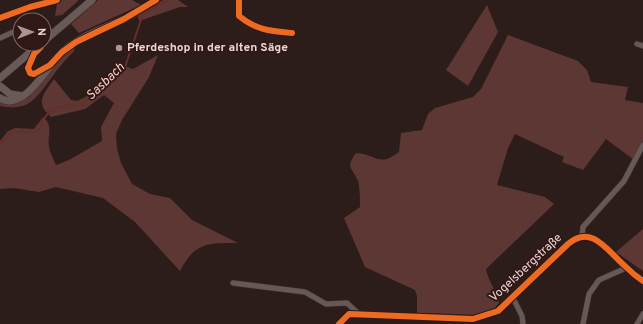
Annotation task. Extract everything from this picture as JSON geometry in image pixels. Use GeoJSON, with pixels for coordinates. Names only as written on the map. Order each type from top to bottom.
{"type":"FeatureCollection","features":[{"type":"Feature","properties":{"kind":"main road"},"geometry":{"type":"LineString","coordinates":[[52,33],[92,0]]}},
{"type":"Feature","properties":{"kind":"main road"},"geometry":{"type":"LineString","coordinates":[[0,98],[10,101],[23,96],[38,83],[62,52],[76,42],[124,19],[156,0]]}},
{"type":"Feature","properties":{"kind":"main road"},"geometry":{"type":"LineString","coordinates":[[0,78],[31,52]]}},
{"type":"Feature","properties":{"kind":"main road"},"geometry":{"type":"LineString","coordinates":[[0,86],[10,94],[23,96]]}},
{"type":"Feature","properties":{"kind":"street"},"geometry":{"type":"LineString","coordinates":[[0,18],[30,7],[57,0]]}},
{"type":"Feature","properties":{"kind":"street"},"geometry":{"type":"LineString","coordinates":[[240,0],[239,16],[244,20],[262,30],[292,33]]}},
{"type":"Feature","properties":{"kind":"street"},"geometry":{"type":"LineString","coordinates":[[0,38],[12,33]]}},
{"type":"Feature","properties":{"kind":"street"},"geometry":{"type":"LineString","coordinates":[[637,44],[643,46]]}},
{"type":"Feature","properties":{"kind":"street"},"geometry":{"type":"LineString","coordinates":[[643,145],[624,181],[583,227],[582,236],[592,237],[602,244],[626,268],[643,281]]}},
{"type":"Feature","properties":{"kind":"street","name":"Vogelsbergstraße"},"geometry":{"type":"LineString","coordinates":[[360,315],[473,319],[498,311],[568,244],[575,238],[582,236]]}},
{"type":"Feature","properties":{"kind":"street"},"geometry":{"type":"LineString","coordinates":[[583,324],[589,294],[599,280],[626,268]]}},
{"type":"Feature","properties":{"kind":"street"},"geometry":{"type":"LineString","coordinates":[[233,283],[305,292],[326,304],[347,304],[360,315]]}},
{"type":"Feature","properties":{"kind":"street"},"geometry":{"type":"LineString","coordinates":[[513,298],[522,316],[523,324]]}},
{"type":"Feature","properties":{"kind":"street"},"geometry":{"type":"LineString","coordinates":[[339,324],[349,314],[360,315]]}},
{"type":"Feature","properties":{"kind":"street"},"geometry":{"type":"LineString","coordinates":[[637,324],[643,314]]}},
{"type":"Feature","properties":{"kind":"shaded area"},"geometry":{"type":"Polygon","coordinates":[[[62,0],[79,0],[62,15],[55,16],[57,4],[62,0]]]}},
{"type":"Feature","properties":{"kind":"shaded area"},"geometry":{"type":"Polygon","coordinates":[[[98,0],[132,0],[141,5],[79,33],[71,24],[98,0]]]}},
{"type":"Feature","properties":{"kind":"shaded area"},"geometry":{"type":"Polygon","coordinates":[[[163,0],[178,0],[188,7],[180,7],[139,21],[138,16],[163,0]]]}},
{"type":"Feature","properties":{"kind":"shaded area"},"geometry":{"type":"Polygon","coordinates":[[[487,5],[498,32],[468,86],[446,70],[487,5]]]}},
{"type":"Feature","properties":{"kind":"shaded area"},"geometry":{"type":"Polygon","coordinates":[[[508,35],[578,61],[587,70],[591,82],[628,87],[625,100],[643,103],[643,141],[634,160],[606,139],[583,170],[562,162],[564,157],[515,134],[508,148],[497,185],[545,197],[554,204],[486,269],[499,303],[493,310],[478,315],[417,313],[417,296],[415,290],[365,267],[344,218],[360,207],[359,184],[350,165],[356,153],[382,160],[392,157],[399,152],[401,133],[422,130],[428,114],[435,108],[473,97],[481,89],[508,35]]]}},
{"type":"Feature","properties":{"kind":"shaded area"},"geometry":{"type":"Polygon","coordinates":[[[75,45],[74,51],[31,102],[18,107],[0,106],[0,101],[18,103],[29,97],[63,54],[75,45]]]}},
{"type":"Feature","properties":{"kind":"shaded area"},"geometry":{"type":"Polygon","coordinates":[[[158,55],[149,77],[122,120],[116,134],[117,149],[121,163],[132,184],[150,194],[170,198],[192,220],[238,243],[218,243],[203,246],[191,254],[180,271],[135,222],[103,198],[56,187],[39,192],[14,188],[0,189],[0,141],[8,131],[15,128],[34,129],[43,117],[49,127],[49,147],[56,165],[69,160],[102,141],[101,127],[114,103],[104,95],[85,109],[51,117],[43,107],[42,98],[54,79],[71,100],[77,101],[84,98],[95,89],[119,64],[133,69],[158,55]]]}},
{"type":"Feature","properties":{"kind":"shaded area"},"geometry":{"type":"Polygon","coordinates":[[[643,229],[643,271],[616,252],[643,229]]]}},
{"type":"Feature","properties":{"kind":"waterway","name":"Sasbach"},"geometry":{"type":"LineString","coordinates":[[0,144],[13,131],[36,132],[47,115],[59,107],[69,105],[80,106],[125,67],[143,14],[168,0]]}},
{"type":"Feature","properties":{"kind":"cycle path"},"geometry":{"type":"LineString","coordinates":[[0,18],[30,7],[57,0]]}},
{"type":"Feature","properties":{"kind":"cycle path"},"geometry":{"type":"LineString","coordinates":[[36,52],[28,68],[30,73],[34,74],[50,65],[62,52],[76,42],[124,19],[156,0]]}},
{"type":"Feature","properties":{"kind":"cycle path"},"geometry":{"type":"LineString","coordinates":[[239,0],[239,16],[245,21],[264,29],[292,33]]}},
{"type":"Feature","properties":{"kind":"cycle path"},"geometry":{"type":"LineString","coordinates":[[339,324],[349,314],[473,319],[498,311],[568,244],[577,238],[592,238],[599,242],[643,281]]}},
{"type":"Feature","properties":{"kind":"place","name":"Pferdeshop in der alten Säge"},"geometry":{"type":"Point","coordinates":[119,48]}}]}
